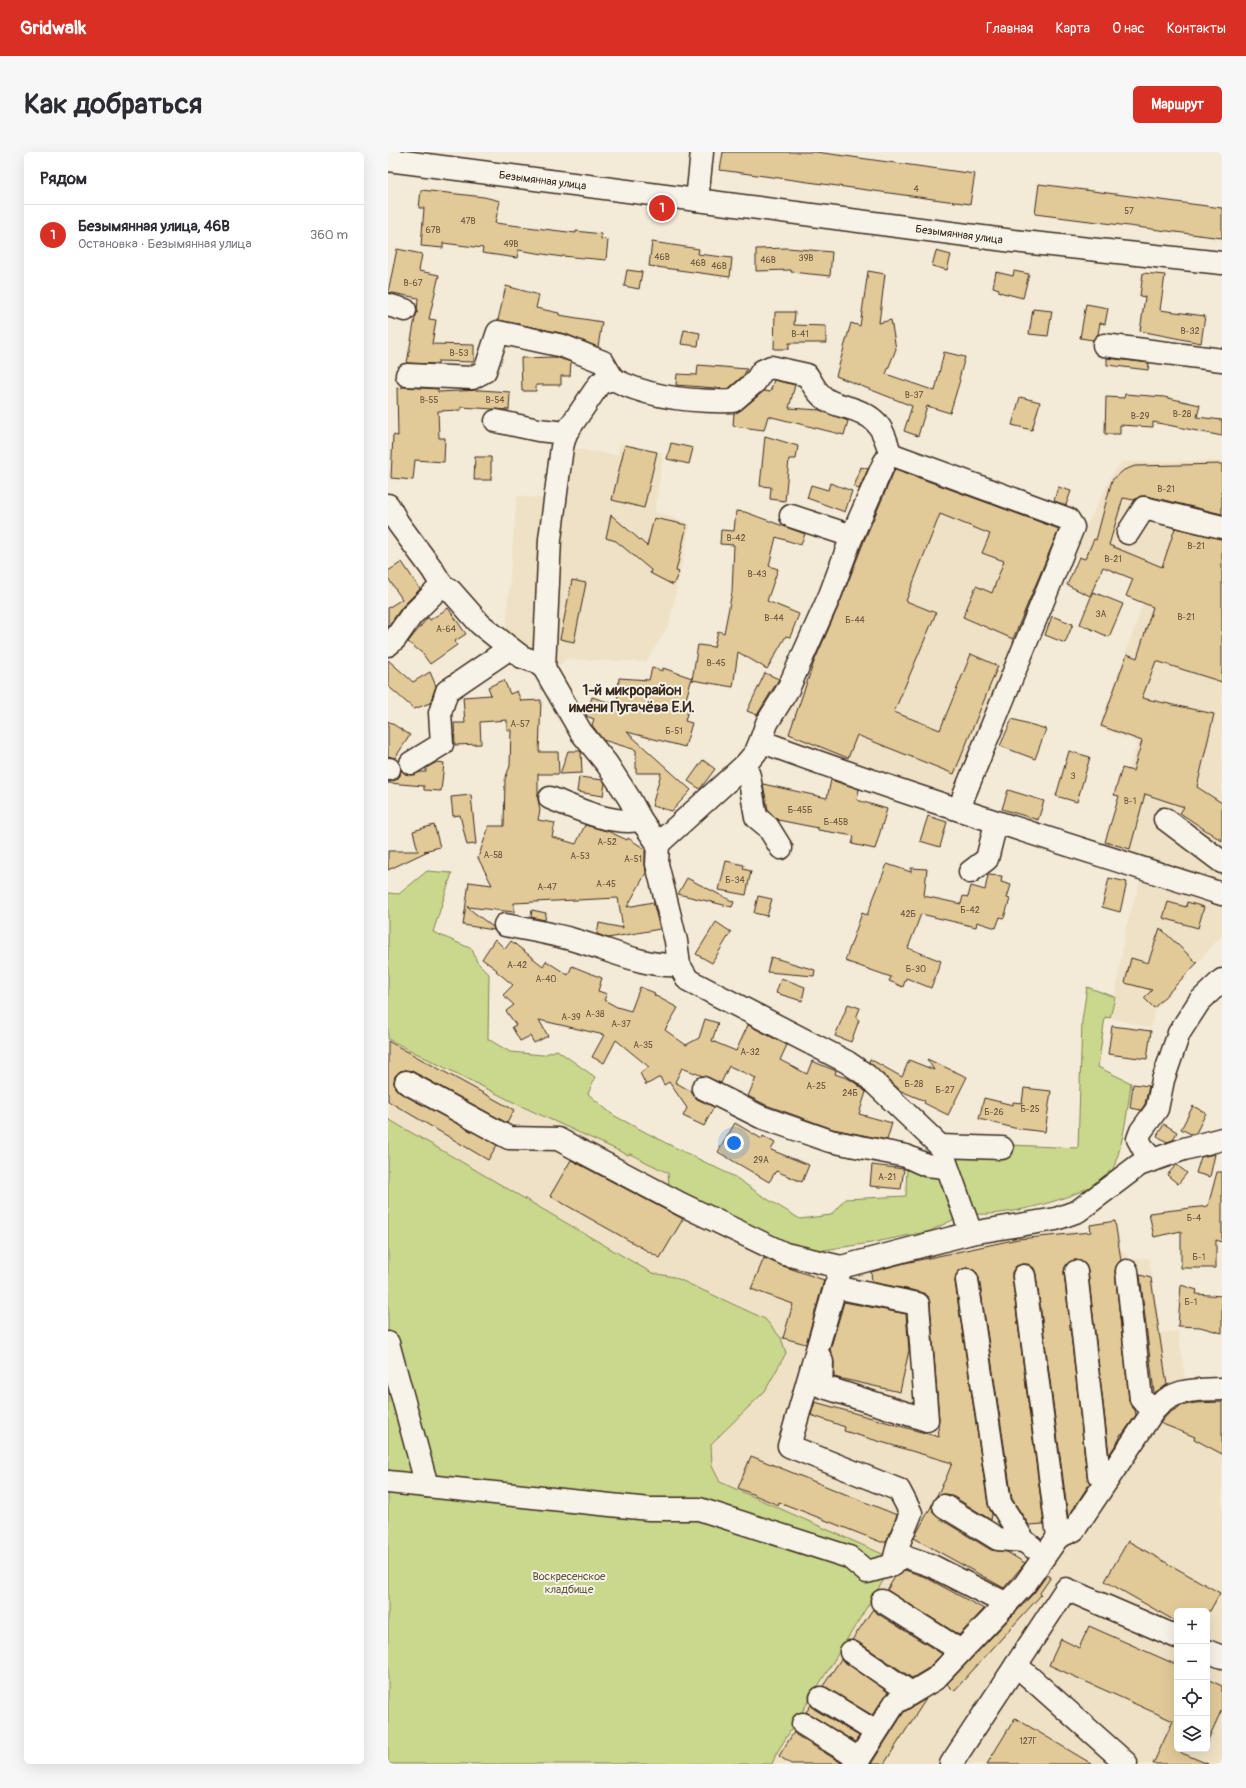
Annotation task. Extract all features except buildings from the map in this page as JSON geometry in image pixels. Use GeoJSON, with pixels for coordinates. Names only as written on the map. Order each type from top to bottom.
{"type":"FeatureCollection","features":[{"type":"Feature","properties":{"kind":"street"},"geometry":{"type":"LineString","coordinates":[[697,200],[702,152]]}},
{"type":"Feature","properties":{"kind":"street","name":"Безымянная улица"},"geometry":{"type":"LineString","coordinates":[[388,160],[1013,241],[1222,263]]}},
{"type":"Feature","properties":{"kind":"street"},"geometry":{"type":"LineString","coordinates":[[407,375],[472,378],[485,371],[498,332],[563,346],[603,362],[613,379],[631,389],[689,400],[733,401],[755,382],[762,371],[771,367],[807,375],[821,396],[837,405],[864,412],[871,417],[885,435],[890,454],[884,463],[852,536],[830,595],[788,690],[767,723],[756,752],[745,765],[658,844]]}},
{"type":"Feature","properties":{"kind":"street"},"geometry":{"type":"LineString","coordinates":[[1104,345],[1222,360]]}},
{"type":"Feature","properties":{"kind":"street"},"geometry":{"type":"LineString","coordinates":[[544,668],[550,539],[566,433],[600,383],[613,379]]}},
{"type":"Feature","properties":{"kind":"street"},"geometry":{"type":"LineString","coordinates":[[496,421],[538,430],[566,433]]}},
{"type":"Feature","properties":{"kind":"street"},"geometry":{"type":"LineString","coordinates":[[890,454],[1068,519],[1073,527],[967,788],[960,810]]}},
{"type":"Feature","properties":{"kind":"street"},"geometry":{"type":"LineString","coordinates":[[388,505],[398,522],[442,585],[451,591],[480,624],[510,648],[544,668],[580,732],[607,764],[629,798],[640,820],[658,844],[657,864],[676,941],[679,965],[688,980],[847,1062],[866,1075],[940,1146],[946,1167],[971,1233]]}},
{"type":"Feature","properties":{"kind":"street"},"geometry":{"type":"LineString","coordinates":[[1128,533],[1144,508],[1222,527]]}},
{"type":"Feature","properties":{"kind":"street"},"geometry":{"type":"LineString","coordinates":[[791,516],[852,536]]}},
{"type":"Feature","properties":{"kind":"street"},"geometry":{"type":"LineString","coordinates":[[388,645],[395,639],[412,616],[442,585]]}},
{"type":"Feature","properties":{"kind":"street"},"geometry":{"type":"LineString","coordinates":[[411,763],[442,744],[440,712],[447,691],[510,648]]}},
{"type":"Feature","properties":{"kind":"street"},"geometry":{"type":"LineString","coordinates":[[761,740],[862,779],[1222,894]]}},
{"type":"Feature","properties":{"kind":"street"},"geometry":{"type":"LineString","coordinates":[[745,765],[749,776],[756,817],[768,827],[781,848]]}},
{"type":"Feature","properties":{"kind":"street"},"geometry":{"type":"LineString","coordinates":[[550,798],[596,816],[629,822],[640,820]]}},
{"type":"Feature","properties":{"kind":"street"},"geometry":{"type":"LineString","coordinates":[[1165,819],[1222,862]]}},
{"type":"Feature","properties":{"kind":"street"},"geometry":{"type":"LineString","coordinates":[[970,872],[987,860],[996,823]]}},
{"type":"Feature","properties":{"kind":"street"},"geometry":{"type":"LineString","coordinates":[[505,925],[580,942],[602,950],[666,966],[679,965]]}},
{"type":"Feature","properties":{"kind":"street"},"geometry":{"type":"LineString","coordinates":[[1153,1160],[1144,1150],[1138,1139],[1141,1130],[1157,1109],[1163,1080],[1179,1032],[1199,1002],[1222,980]]}},
{"type":"Feature","properties":{"kind":"street"},"geometry":{"type":"LineString","coordinates":[[406,1082],[510,1138],[558,1139],[681,1204],[785,1254],[838,1277],[918,1304],[927,1420],[822,1386],[822,1362],[816,1351]]}},
{"type":"Feature","properties":{"kind":"street"},"geometry":{"type":"LineString","coordinates":[[703,1088],[761,1117],[830,1141],[906,1156],[926,1165],[946,1167]]}},
{"type":"Feature","properties":{"kind":"street"},"geometry":{"type":"LineString","coordinates":[[838,1277],[971,1233],[1056,1219],[1078,1212],[1139,1165],[1184,1149],[1222,1140]]}},
{"type":"Feature","properties":{"kind":"street"},"geometry":{"type":"LineString","coordinates":[[940,1146],[1002,1148]]}},
{"type":"Feature","properties":{"kind":"street"},"geometry":{"type":"LineString","coordinates":[[1127,1271],[1142,1399],[1154,1410]]}},
{"type":"Feature","properties":{"kind":"street"},"geometry":{"type":"LineString","coordinates":[[1076,1272],[1099,1475],[1107,1480]]}},
{"type":"Feature","properties":{"kind":"street"},"geometry":{"type":"LineString","coordinates":[[1024,1276],[1058,1537]]}},
{"type":"Feature","properties":{"kind":"street"},"geometry":{"type":"LineString","coordinates":[[838,1277],[789,1446],[899,1490],[911,1513],[898,1545],[893,1566]]}},
{"type":"Feature","properties":{"kind":"street"},"geometry":{"type":"LineString","coordinates":[[967,1280],[1000,1503],[1024,1541]]}},
{"type":"Feature","properties":{"kind":"street"},"geometry":{"type":"LineString","coordinates":[[388,1343],[427,1486]]}},
{"type":"Feature","properties":{"kind":"street"},"geometry":{"type":"LineString","coordinates":[[803,1724],[857,1762],[895,1703],[934,1679],[1025,1584],[1058,1537],[1074,1530],[1154,1410],[1163,1400],[1174,1394],[1189,1390],[1222,1389]]}},
{"type":"Feature","properties":{"kind":"street"},"geometry":{"type":"LineString","coordinates":[[388,1482],[648,1509],[699,1509],[849,1557],[867,1572],[893,1566],[900,1555],[930,1565],[1007,1604]]}},
{"type":"Feature","properties":{"kind":"street"},"geometry":{"type":"LineString","coordinates":[[944,1506],[998,1539],[1024,1541],[1046,1554]]}},
{"type":"Feature","properties":{"kind":"street"},"geometry":{"type":"LineString","coordinates":[[951,1764],[1066,1589],[1174,1636]]}},
{"type":"Feature","properties":{"kind":"street"},"geometry":{"type":"LineString","coordinates":[[882,1601],[961,1651]]}},
{"type":"Feature","properties":{"kind":"street"},"geometry":{"type":"LineString","coordinates":[[851,1652],[904,1688],[908,1694]]}},
{"type":"Feature","properties":{"kind":"street"},"geometry":{"type":"LineString","coordinates":[[1210,1652],[1222,1657]]}},
{"type":"Feature","properties":{"kind":"street"},"geometry":{"type":"LineString","coordinates":[[1016,1664],[1126,1763],[1125,1764]]}},
{"type":"Feature","properties":{"kind":"street"},"geometry":{"type":"LineString","coordinates":[[821,1698],[876,1732]]}},
{"type":"Feature","properties":{"kind":"shaded area"},"geometry":{"type":"Polygon","coordinates":[[[620,443],[663,453],[655,511],[690,524],[669,625],[646,662],[566,659],[555,670],[505,639],[517,496],[561,500],[570,448],[618,455],[620,443]]]}},
{"type":"Feature","properties":{"kind":"shaded area"},"geometry":{"type":"Polygon","coordinates":[[[1222,461],[1222,887],[1103,847],[1119,796],[1114,795],[1122,768],[1128,770],[1138,742],[1099,728],[1149,587],[1076,555],[1089,521],[1113,473],[1122,462],[1222,461]]]}},
{"type":"Feature","properties":{"kind":"shaded area"},"geometry":{"type":"Polygon","coordinates":[[[891,464],[1065,522],[955,796],[948,799],[773,737],[771,722],[891,464]]]}},
{"type":"Feature","properties":{"kind":"shaded area"},"geometry":{"type":"Polygon","coordinates":[[[1141,878],[1222,904],[1222,935],[1154,1011],[1151,1028],[1110,1018],[1115,997],[1126,927],[1141,878]]]}},
{"type":"Feature","properties":{"kind":"shaded area"},"geometry":{"type":"Polygon","coordinates":[[[388,1039],[521,1106],[628,1155],[630,1154],[668,1173],[669,1185],[764,1253],[827,1277],[1017,1237],[1080,1230],[1086,1251],[1120,1249],[1131,1259],[1149,1258],[1161,1333],[1178,1331],[1185,1378],[1156,1396],[1222,1393],[1222,1764],[772,1764],[776,1754],[895,1560],[720,1482],[712,1466],[711,1444],[765,1390],[765,1319],[674,1277],[652,1273],[388,1119],[388,1039]]]}},
{"type":"Feature","properties":{"kind":"green space"},"geometry":{"type":"Polygon","coordinates":[[[427,871],[452,873],[433,932],[472,949],[477,962],[489,974],[488,1039],[510,1052],[543,1055],[557,1050],[595,1077],[588,1094],[613,1115],[735,1177],[800,1219],[831,1215],[845,1199],[906,1196],[907,1163],[932,1174],[948,1189],[955,1219],[930,1231],[871,1243],[817,1251],[784,1248],[669,1185],[668,1173],[630,1154],[628,1155],[521,1106],[388,1039],[388,893],[399,894],[427,871]]]}},
{"type":"Feature","properties":{"kind":"green space"},"geometry":{"type":"Polygon","coordinates":[[[1087,987],[1115,997],[1110,1018],[1105,1017],[1098,1067],[1131,1083],[1123,1137],[1113,1169],[1103,1179],[1088,1188],[1049,1203],[1007,1212],[975,1214],[943,1142],[1078,1148],[1082,1021],[1087,987]]]}},
{"type":"Feature","properties":{"kind":"green space","name":"Воскресенское кладбище"},"geometry":{"type":"Polygon","coordinates":[[[388,1119],[652,1273],[674,1277],[765,1319],[781,1338],[786,1353],[765,1391],[711,1444],[712,1466],[720,1482],[896,1560],[776,1754],[772,1764],[388,1764],[388,1119]]]}},
{"type":"Feature","properties":{"kind":"place","name":"Безымянная улица, 46В"},"geometry":{"type":"Point","coordinates":[662,208]}},
{"type":"Feature","properties":{"kind":"district","name":"1-й микрорайон имени Пугачёва Е.И."},"geometry":{"type":"Point","coordinates":[632,698]}}]}
